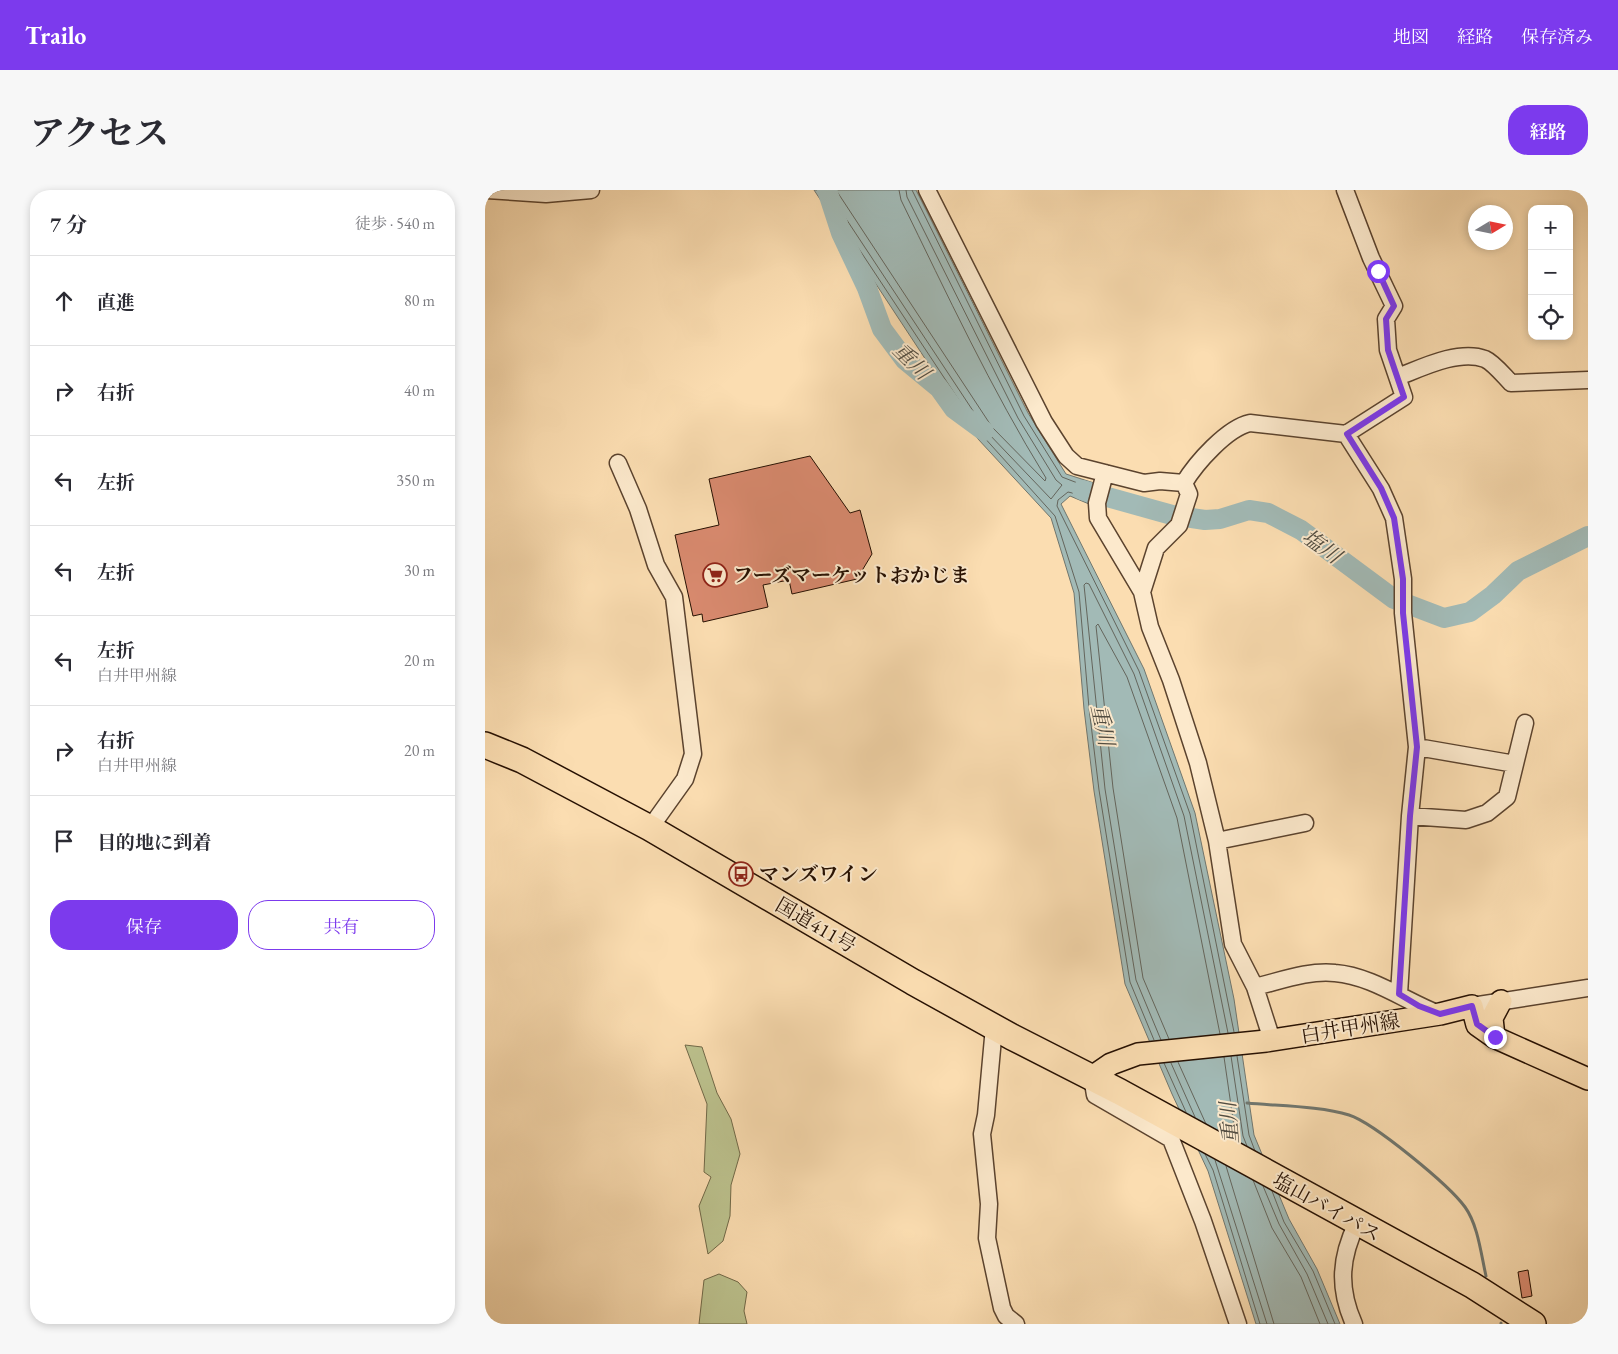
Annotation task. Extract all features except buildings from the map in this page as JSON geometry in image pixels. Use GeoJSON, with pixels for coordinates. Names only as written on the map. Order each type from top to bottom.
{"type":"FeatureCollection","features":[{"type":"Feature","properties":{"kind":"highway","name":"国道411号"},"geometry":{"type":"LineString","coordinates":[[485,745],[521,760],[650,828],[913,982],[1120,1092]]}},
{"type":"Feature","properties":{"kind":"highway","name":"塩山バイパス"},"geometry":{"type":"LineString","coordinates":[[1120,1092],[1352,1221],[1472,1285],[1533,1324]]}},
{"type":"Feature","properties":{"kind":"main road"},"geometry":{"type":"LineString","coordinates":[[1495,1037],[1492,1018],[1501,1000]]}},
{"type":"Feature","properties":{"kind":"main road","name":"白井甲州線"},"geometry":{"type":"LineString","coordinates":[[1092,1077],[1111,1064],[1138,1054],[1269,1040],[1440,1014],[1472,1006]]}},
{"type":"Feature","properties":{"kind":"main road"},"geometry":{"type":"LineString","coordinates":[[1472,1006],[1477,1024],[1495,1037],[1588,1078]]}},
{"type":"Feature","properties":{"kind":"street"},"geometry":{"type":"LineString","coordinates":[[487,190],[547,194],[591,190]]}},
{"type":"Feature","properties":{"kind":"street"},"geometry":{"type":"LineString","coordinates":[[927,190],[1044,422],[1066,456],[1077,466],[1144,483],[1160,480],[1186,488]]}},
{"type":"Feature","properties":{"kind":"street"},"geometry":{"type":"LineString","coordinates":[[1143,592],[1156,548],[1179,525],[1186,488],[1193,468],[1241,425],[1250,423],[1347,434],[1404,397],[1388,350],[1386,319],[1394,306],[1371,258],[1345,190]]}},
{"type":"Feature","properties":{"kind":"street"},"geometry":{"type":"LineString","coordinates":[[1398,377],[1436,361],[1466,357],[1485,359],[1511,383],[1588,380]]}},
{"type":"Feature","properties":{"kind":"street"},"geometry":{"type":"LineString","coordinates":[[1347,434],[1381,488],[1394,518],[1403,579],[1403,613],[1417,747],[1410,816],[1399,994]]}},
{"type":"Feature","properties":{"kind":"street"},"geometry":{"type":"LineString","coordinates":[[618,463],[638,509],[656,565],[674,597],[693,754],[685,779],[650,828]]}},
{"type":"Feature","properties":{"kind":"street"},"geometry":{"type":"LineString","coordinates":[[1105,472],[1097,503],[1098,518],[1143,592],[1150,627],[1171,680],[1198,763],[1217,840],[1233,944],[1255,987],[1269,1040]]}},
{"type":"Feature","properties":{"kind":"street"},"geometry":{"type":"LineString","coordinates":[[1410,816],[1466,820],[1487,813],[1507,796],[1525,723]]}},
{"type":"Feature","properties":{"kind":"street"},"geometry":{"type":"LineString","coordinates":[[1417,747],[1515,764]]}},
{"type":"Feature","properties":{"kind":"street"},"geometry":{"type":"LineString","coordinates":[[1217,840],[1305,823]]}},
{"type":"Feature","properties":{"kind":"street"},"geometry":{"type":"LineString","coordinates":[[1255,987],[1307,974],[1333,972],[1347,975],[1399,994],[1419,1006],[1440,1014]]}},
{"type":"Feature","properties":{"kind":"street"},"geometry":{"type":"LineString","coordinates":[[1472,1006],[1588,988]]}},
{"type":"Feature","properties":{"kind":"street"},"geometry":{"type":"LineString","coordinates":[[994,1026],[986,1114],[982,1134],[989,1204],[987,1238],[1002,1308],[1006,1316],[1015,1324]]}},
{"type":"Feature","properties":{"kind":"street"},"geometry":{"type":"LineString","coordinates":[[1092,1077],[1095,1095],[1171,1139],[1203,1221],[1238,1324]]}},
{"type":"Feature","properties":{"kind":"street"},"geometry":{"type":"LineString","coordinates":[[1352,1221],[1346,1246],[1342,1277],[1354,1324]]}},
{"type":"Feature","properties":{"kind":"green space"},"geometry":{"type":"Polygon","coordinates":[[[685,1045],[702,1047],[717,1093],[731,1119],[740,1154],[731,1185],[730,1216],[723,1241],[708,1254],[699,1206],[711,1177],[704,1172],[707,1104],[685,1045]]]}},
{"type":"Feature","properties":{"kind":"green space"},"geometry":{"type":"Polygon","coordinates":[[[719,1274],[738,1282],[747,1292],[744,1311],[747,1324],[699,1324],[704,1280],[719,1274]]]}},
{"type":"Feature","properties":{"kind":"water"},"geometry":{"type":"Polygon","coordinates":[[[814,190],[916,190],[1028,413],[1066,474],[1094,483],[1089,504],[1070,496],[1061,504],[1144,669],[1195,813],[1234,999],[1254,1135],[1289,1219],[1317,1269],[1340,1324],[1256,1324],[1208,1171],[1172,1094],[1125,984],[1094,791],[1084,709],[1074,593],[1051,518],[978,439],[814,190]]]}},
{"type":"Feature","properties":{"kind":"waterway","name":"重川"},"geometry":{"type":"LineString","coordinates":[[827,190],[841,233],[867,288],[882,329],[905,360],[939,388],[954,409],[984,431]]}},
{"type":"Feature","properties":{"kind":"waterway","name":"塩川"},"geometry":{"type":"LineString","coordinates":[[1082,490],[1172,515],[1205,520],[1220,519],[1249,510],[1268,513],[1301,530],[1394,599],[1444,618],[1470,612],[1493,595],[1518,571],[1588,536]]}},
{"type":"Feature","properties":{"kind":"waterway"},"geometry":{"type":"LineString","coordinates":[[1247,1103],[1338,1112],[1361,1120],[1392,1142],[1444,1184],[1465,1207],[1476,1231],[1486,1276]]}},
{"type":"Feature","properties":{"kind":"place","name":"フーズマーケットおかじま"},"geometry":{"type":"Point","coordinates":[715,575]}},
{"type":"Feature","properties":{"kind":"place","name":"マンズワイン"},"geometry":{"type":"Point","coordinates":[741,874]}},
{"type":"Feature","properties":{"kind":"route"},"geometry":{"type":"LineString","coordinates":[[1378,271],[1394,306],[1386,319],[1388,350],[1404,397],[1347,434],[1381,488],[1394,518],[1403,579],[1403,613],[1417,747],[1410,816],[1399,994],[1419,1006],[1440,1014],[1472,1006],[1477,1024],[1495,1037]]}}]}
